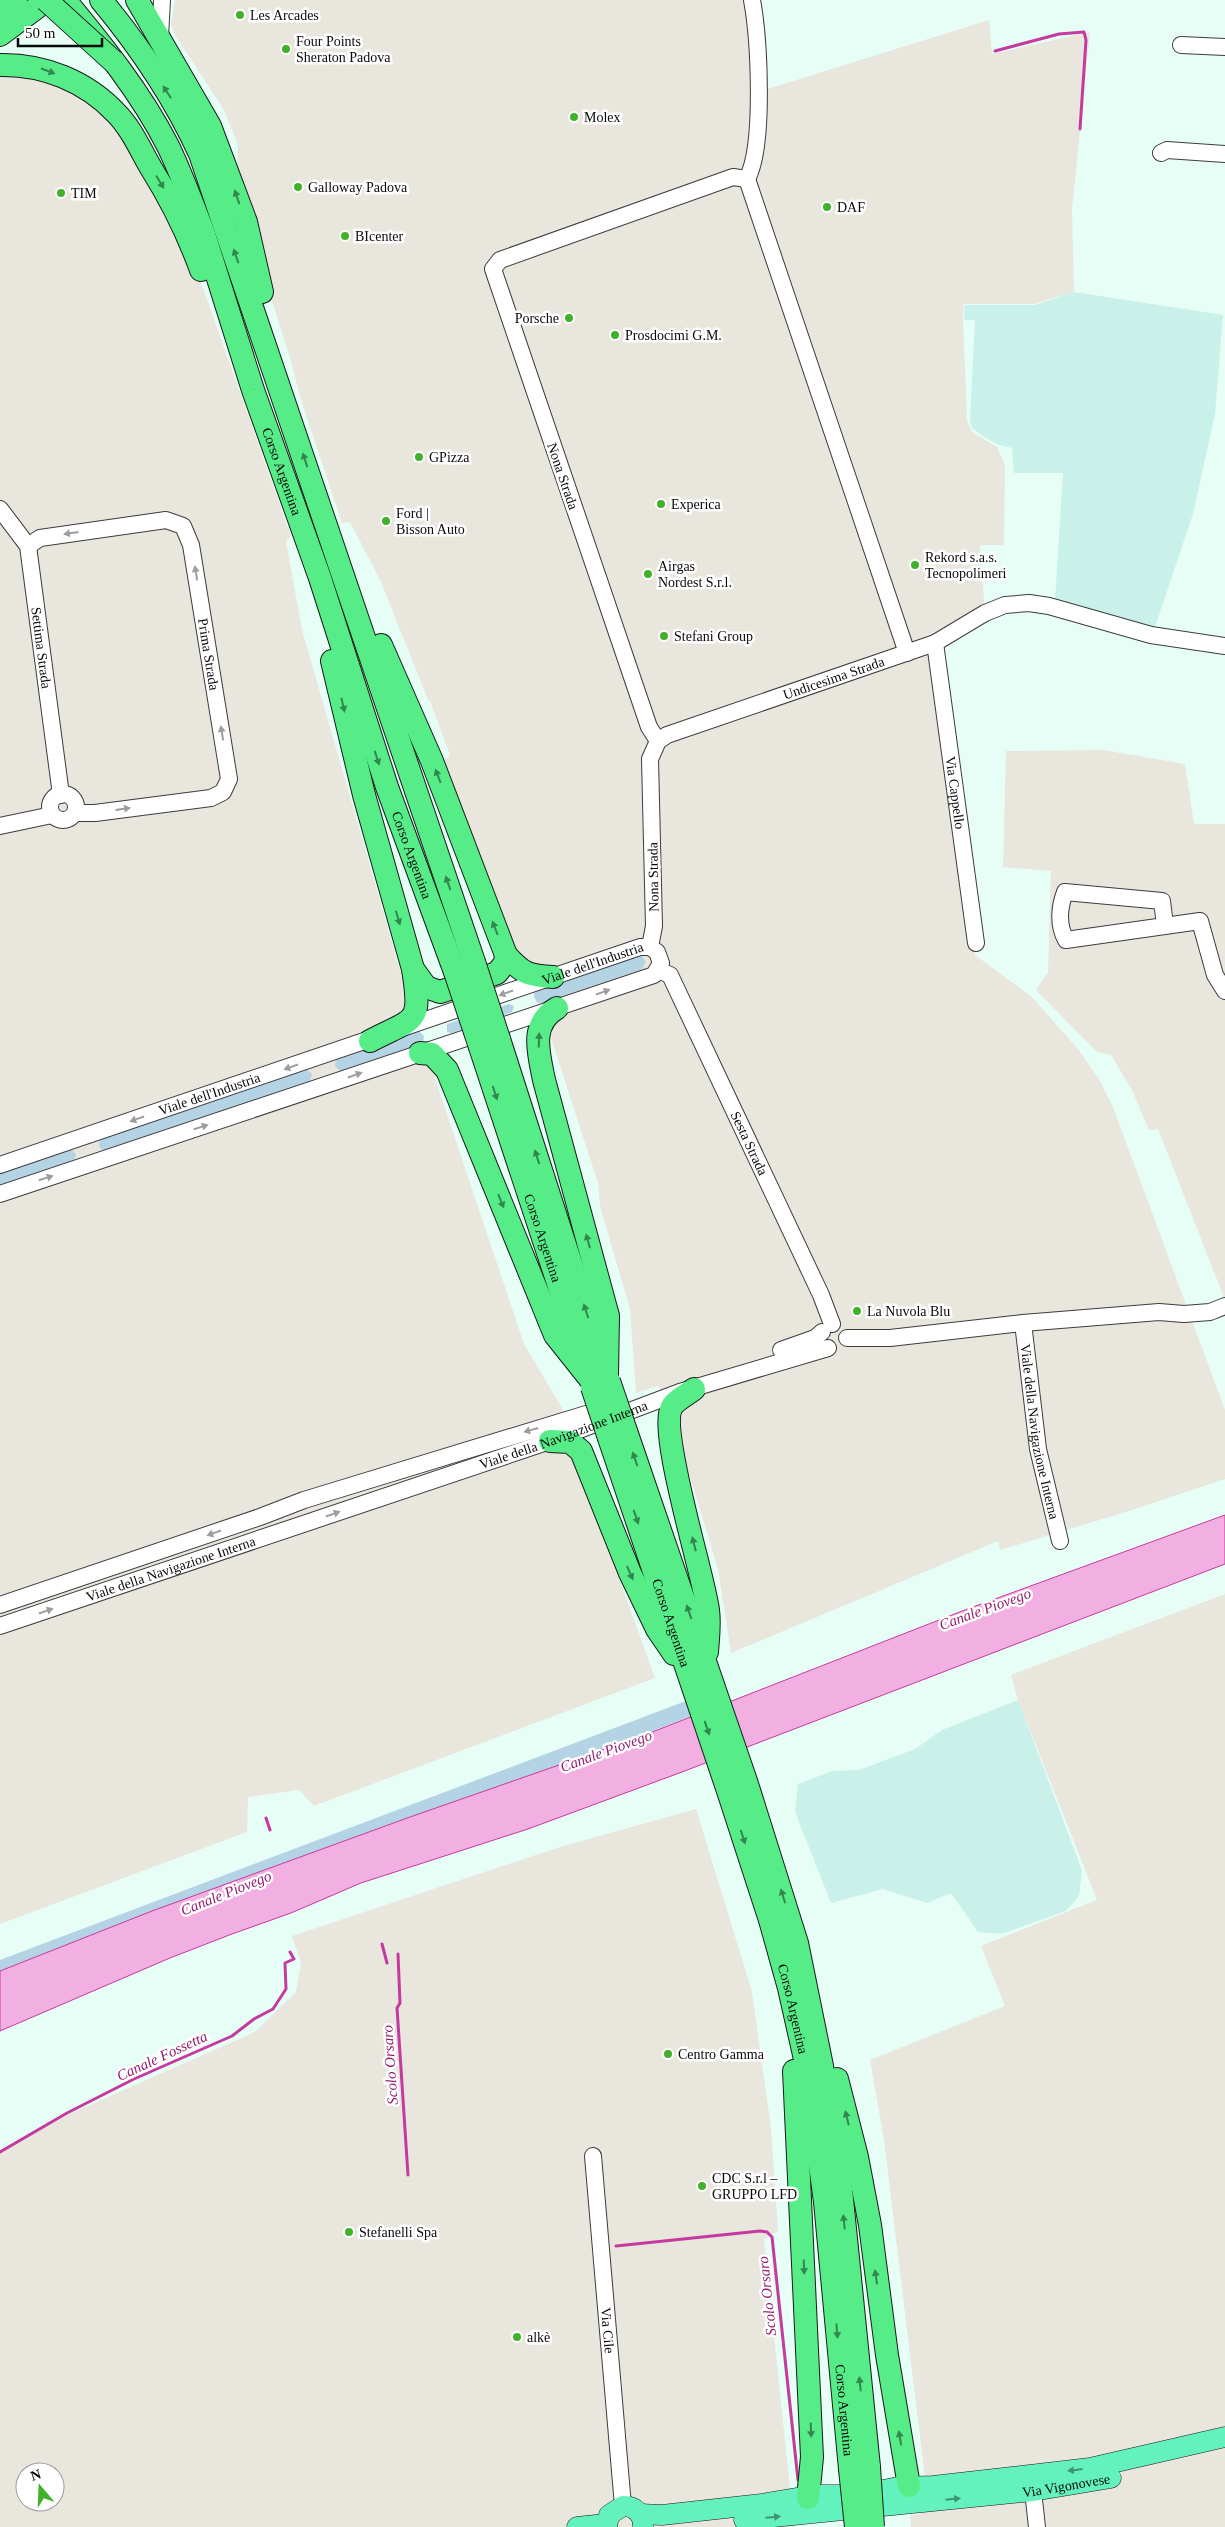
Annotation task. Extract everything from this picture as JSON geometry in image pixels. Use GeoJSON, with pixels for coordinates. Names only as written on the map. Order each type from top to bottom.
{"type":"FeatureCollection","features":[{"type":"Feature","properties":{"kind":"highway"},"geometry":{"type":"LineString","coordinates":[[0,12],[16,0]]}},
{"type":"Feature","properties":{"kind":"highway"},"geometry":{"type":"LineString","coordinates":[[0,35],[56,0]]}},
{"type":"Feature","properties":{"kind":"highway","name":"Corso Argentina"},"geometry":{"type":"LineString","coordinates":[[56,0],[113,61],[135,90],[159,131],[187,191],[204,234],[253,390],[292,505],[320,578],[390,797],[465,967]]}},
{"type":"Feature","properties":{"kind":"highway","name":"Corso Argentina"},"geometry":{"type":"LineString","coordinates":[[102,0],[139,48],[173,101],[191,134],[212,185],[317,498],[489,1043],[599,1380],[738,1787],[797,1943],[822,2066],[841,2189],[859,2468],[856,2527]]}},
{"type":"Feature","properties":{"kind":"highway"},"geometry":{"type":"LineString","coordinates":[[137,0],[210,126],[235,191],[246,222],[274,332],[278,381]]}},
{"type":"Feature","properties":{"kind":"highway"},"geometry":{"type":"LineString","coordinates":[[0,65],[22,64],[44,68],[77,84],[116,113],[132,134],[178,215],[195,253],[220,325],[253,390]]}},
{"type":"Feature","properties":{"kind":"highway"},"geometry":{"type":"LineString","coordinates":[[317,498],[432,761],[506,955],[524,973],[534,976],[552,977]]}},
{"type":"Feature","properties":{"kind":"highway"},"geometry":{"type":"LineString","coordinates":[[292,505],[364,795],[413,970],[418,1009],[413,1018],[402,1026],[370,1041]]}},
{"type":"Feature","properties":{"kind":"highway"},"geometry":{"type":"LineString","coordinates":[[413,970],[426,987],[440,992],[497,973],[505,963],[506,955]]}},
{"type":"Feature","properties":{"kind":"highway"},"geometry":{"type":"LineString","coordinates":[[557,1008],[548,1013],[542,1021],[537,1040],[544,1080],[608,1316],[599,1380]]}},
{"type":"Feature","properties":{"kind":"highway"},"geometry":{"type":"LineString","coordinates":[[420,1052],[432,1054],[447,1070],[554,1335],[599,1380]]}},
{"type":"Feature","properties":{"kind":"highway"},"geometry":{"type":"LineString","coordinates":[[694,1389],[672,1406],[668,1422],[678,1485],[708,1609],[709,1632],[699,1673]]}},
{"type":"Feature","properties":{"kind":"highway"},"geometry":{"type":"LineString","coordinates":[[550,1440],[570,1442],[581,1451],[615,1538],[657,1629],[699,1673]]}},
{"type":"Feature","properties":{"kind":"highway","name":"Corso Argentina"},"geometry":{"type":"LineString","coordinates":[[738,1787],[770,1920],[789,1988],[807,2068],[859,2468],[874,2527]]}},
{"type":"Feature","properties":{"kind":"highway"},"geometry":{"type":"LineString","coordinates":[[797,1943],[833,2062],[857,2157],[870,2225],[907,2495]]}},
{"type":"Feature","properties":{"kind":"highway"},"geometry":{"type":"LineString","coordinates":[[789,1988],[800,2166],[813,2504]]}},
{"type":"Feature","properties":{"kind":"main road","name":"Via Vigonovese"},"geometry":{"type":"LineString","coordinates":[[907,2495],[932,2486],[1107,2465],[1225,2438]]}},
{"type":"Feature","properties":{"kind":"main road","name":"Via Vigonovese"},"geometry":{"type":"LineString","coordinates":[[813,2504],[814,2495],[874,2492],[907,2495],[1033,2491],[1094,2482],[1225,2450]]}},
{"type":"Feature","properties":{"kind":"main road"},"geometry":{"type":"LineString","coordinates":[[1033,2491],[1047,2473]]}},
{"type":"Feature","properties":{"kind":"main road","name":"Via Vigonovese"},"geometry":{"type":"LineString","coordinates":[[635,2516],[813,2504]]}},
{"type":"Feature","properties":{"kind":"main road","name":"Via Vigonovese"},"geometry":{"type":"LineString","coordinates":[[672,2527],[813,2504]]}},
{"type":"Feature","properties":{"kind":"main road"},"geometry":{"type":"LineString","coordinates":[[577,2527],[607,2526],[612,2510],[635,2516]]}},
{"type":"Feature","properties":{"kind":"street"},"geometry":{"type":"LineString","coordinates":[[160,42],[159,21],[162,0]]}},
{"type":"Feature","properties":{"kind":"street"},"geometry":{"type":"LineString","coordinates":[[752,0],[757,24],[759,91],[753,167],[746,179],[907,653]]}},
{"type":"Feature","properties":{"kind":"street"},"geometry":{"type":"LineString","coordinates":[[1182,45],[1225,47]]}},
{"type":"Feature","properties":{"kind":"street"},"geometry":{"type":"LineString","coordinates":[[1160,152],[1167,150],[1225,154]]}},
{"type":"Feature","properties":{"kind":"street","name":"Nona Strada"},"geometry":{"type":"LineString","coordinates":[[650,947],[654,926],[650,759],[658,741],[646,720],[493,269],[500,260],[670,199],[733,177],[746,179]]}},
{"type":"Feature","properties":{"kind":"street","name":"Settima Strada"},"geometry":{"type":"LineString","coordinates":[[0,509],[28,546],[61,795]]}},
{"type":"Feature","properties":{"kind":"street","name":"Prima Strada"},"geometry":{"type":"LineString","coordinates":[[0,826],[52,815],[63,820],[72,817],[75,812],[95,813],[211,798],[223,792],[229,779],[191,545],[183,526],[166,520],[40,538],[28,546]]}},
{"type":"Feature","properties":{"kind":"street","name":"Undicesima Strada"},"geometry":{"type":"LineString","coordinates":[[658,741],[680,729],[935,643],[985,613],[1005,605],[1029,603],[1049,606],[1151,635],[1225,646]]}},
{"type":"Feature","properties":{"kind":"street","name":"Via Cappello"},"geometry":{"type":"LineString","coordinates":[[935,643],[976,943]]}},
{"type":"Feature","properties":{"kind":"street"},"geometry":{"type":"LineString","coordinates":[[52,815],[51,802],[61,795],[73,799],[75,812]]}},
{"type":"Feature","properties":{"kind":"street"},"geometry":{"type":"LineString","coordinates":[[1165,925],[1162,901],[1065,892],[1061,902],[1060,930],[1066,940],[1200,921],[1215,975],[1225,991]]}},
{"type":"Feature","properties":{"kind":"street","name":"Viale dell'Industria"},"geometry":{"type":"LineString","coordinates":[[0,1165],[370,1041],[640,947],[650,947],[657,952],[661,963],[654,974],[642,979],[0,1194]]}},
{"type":"Feature","properties":{"kind":"street","name":"Sesta Strada"},"geometry":{"type":"LineString","coordinates":[[658,970],[670,974],[821,1295],[827,1328]]}},
{"type":"Feature","properties":{"kind":"street"},"geometry":{"type":"LineString","coordinates":[[80,1138],[88,1164]]}},
{"type":"Feature","properties":{"kind":"street","name":"Viale della Navigazione Interna"},"geometry":{"type":"LineString","coordinates":[[0,1626],[550,1440],[673,1394],[828,1348],[839,1348],[847,1338],[890,1338],[1023,1323],[1159,1312],[1184,1305],[1208,1304],[1225,1306]]}},
{"type":"Feature","properties":{"kind":"street","name":"Viale della Navigazione Interna"},"geometry":{"type":"LineString","coordinates":[[1023,1323],[1038,1450],[1060,1541]]}},
{"type":"Feature","properties":{"kind":"street"},"geometry":{"type":"LineString","coordinates":[[828,1348],[822,1340],[827,1328],[842,1326],[847,1338]]}},
{"type":"Feature","properties":{"kind":"street","name":"Viale della Navigazione Interna"},"geometry":{"type":"LineString","coordinates":[[0,1605],[310,1500],[641,1396],[798,1344],[815,1338],[827,1328]]}},
{"type":"Feature","properties":{"kind":"street"},"geometry":{"type":"LineString","coordinates":[[301,1525],[298,1514],[300,1508],[310,1500]]}},
{"type":"Feature","properties":{"kind":"street","name":"Viale della Navigazione Interna"},"geometry":{"type":"LineString","coordinates":[[260,1517],[276,1515],[280,1517],[282,1525],[275,1534]]}},
{"type":"Feature","properties":{"kind":"street"},"geometry":{"type":"LineString","coordinates":[[60,1586],[66,1604]]}},
{"type":"Feature","properties":{"kind":"street","name":"Via Cile"},"geometry":{"type":"LineString","coordinates":[[592,2156],[635,2516]]}},
{"type":"Feature","properties":{"kind":"street"},"geometry":{"type":"LineString","coordinates":[[1033,2491],[1037,2527]]}},
{"type":"Feature","properties":{"kind":"shaded area"},"geometry":{"type":"Polygon","coordinates":[[[175,0],[749,0],[761,91],[989,20],[992,54],[1090,32],[1072,210],[1074,292],[1034,304],[964,304],[967,420],[972,432],[997,447],[1005,465],[1004,545],[980,545],[985,615],[940,642],[975,955],[1032,997],[1078,1049],[1099,1079],[1113,1107],[1225,1410],[1225,1479],[1126,1512],[1000,1550],[998,1541],[731,1653],[718,1569],[680,1443],[658,1386],[636,1393],[630,1309],[600,1206],[598,1183],[550,1035],[439,766],[450,755],[430,701],[381,582],[350,522],[342,523],[302,403],[267,285],[237,167],[238,145],[224,110],[175,35],[171,24],[175,0]]]}},
{"type":"Feature","properties":{"kind":"shaded area"},"geometry":{"type":"Polygon","coordinates":[[[0,72],[56,77],[122,127],[198,274],[291,536],[286,541],[302,630],[408,998],[524,1344],[565,1413],[575,1456],[655,1678],[314,1806],[299,1790],[248,1797],[247,1832],[0,1924],[0,72]]]}},
{"type":"Feature","properties":{"kind":"shaded area"},"geometry":{"type":"Polygon","coordinates":[[[1074,292],[1223,315],[1215,414],[1193,514],[1154,630],[1055,601],[1063,473],[1014,473],[1012,448],[999,445],[984,437],[972,428],[970,420],[975,320],[964,320],[965,305],[1035,305],[1074,292]]]}},
{"type":"Feature","properties":{"kind":"shaded area"},"geometry":{"type":"Polygon","coordinates":[[[1103,750],[1185,764],[1194,824],[1225,824],[1225,1300],[1158,1129],[1149,1130],[1132,1090],[1111,1055],[1097,1052],[1036,990],[1048,972],[1051,871],[1003,867],[1006,751],[1103,750]]]}},
{"type":"Feature","properties":{"kind":"shaded area"},"geometry":{"type":"Polygon","coordinates":[[[641,955],[646,962],[642,969],[543,1003],[537,1002],[534,997],[535,991],[641,955]]]}},
{"type":"Feature","properties":{"kind":"shaded area"},"geometry":{"type":"Polygon","coordinates":[[[509,1004],[514,1006],[512,1012],[451,1033],[447,1032],[447,1024],[509,1004]]]}},
{"type":"Feature","properties":{"kind":"shaded area"},"geometry":{"type":"Polygon","coordinates":[[[419,1031],[424,1036],[423,1043],[340,1071],[335,1066],[336,1058],[419,1031]]]}},
{"type":"Feature","properties":{"kind":"shaded area"},"geometry":{"type":"Polygon","coordinates":[[[306,1069],[312,1074],[310,1081],[104,1152],[99,1146],[100,1139],[306,1069]]]}},
{"type":"Feature","properties":{"kind":"shaded area"},"geometry":{"type":"Polygon","coordinates":[[[70,1148],[76,1154],[74,1161],[0,1186],[0,1172],[70,1148]]]}},
{"type":"Feature","properties":{"kind":"shaded area"},"geometry":{"type":"Polygon","coordinates":[[[1225,1594],[1225,2527],[911,2527],[910,2516],[929,2511],[884,2140],[870,2060],[1005,2006],[981,1946],[1097,1900],[1018,1700],[1011,1675],[1225,1594]]]}},
{"type":"Feature","properties":{"kind":"shaded area"},"geometry":{"type":"Polygon","coordinates":[[[1018,1700],[1082,1870],[1079,1896],[1066,1911],[1001,1934],[978,1932],[951,1893],[927,1903],[883,1889],[831,1903],[795,1812],[798,1784],[832,1771],[859,1770],[915,1749],[942,1730],[1018,1700]]]}},
{"type":"Feature","properties":{"kind":"shaded area"},"geometry":{"type":"Polygon","coordinates":[[[686,1701],[691,1716],[622,1743],[307,1854],[0,1971],[0,1960],[686,1701]]]}},
{"type":"Feature","properties":{"kind":"shaded area"},"geometry":{"type":"Polygon","coordinates":[[[696,1809],[752,1992],[771,2128],[778,2231],[764,2239],[794,2527],[0,2527],[0,2153],[67,2115],[255,2032],[296,1992],[301,1963],[292,1936],[560,1847],[696,1809]]]}},
{"type":"Feature","properties":{"kind":"water","name":"Canale Piovego"},"geometry":{"type":"Polygon","coordinates":[[[1225,1515],[1225,1564],[528,1829],[361,1883],[291,1913],[170,1958],[0,2031],[0,1971],[152,1911],[410,1817],[642,1736],[962,1611],[1225,1515]]]}},
{"type":"Feature","properties":{"kind":"waterway"},"geometry":{"type":"LineString","coordinates":[[995,51],[1059,34],[1084,32],[1086,40],[1080,129]]}},
{"type":"Feature","properties":{"kind":"waterway","name":"Canale Fossetta"},"geometry":{"type":"LineString","coordinates":[[266,1818],[270,1830]]}},
{"type":"Feature","properties":{"kind":"waterway"},"geometry":{"type":"LineString","coordinates":[[382,1944],[387,1963]]}},
{"type":"Feature","properties":{"kind":"waterway","name":"Canale Fossetta"},"geometry":{"type":"LineString","coordinates":[[0,2152],[67,2113],[134,2079],[232,2036],[254,2019],[273,2009],[286,1989],[285,1963],[294,1959],[290,1952]]}},
{"type":"Feature","properties":{"kind":"waterway","name":"Scolo Orsaro"},"geometry":{"type":"LineString","coordinates":[[398,1954],[400,2003],[397,2008],[408,2175]]}},
{"type":"Feature","properties":{"kind":"waterway","name":"Scolo Orsaro"},"geometry":{"type":"LineString","coordinates":[[616,2246],[760,2231],[767,2232],[772,2237],[798,2480]]}},
{"type":"Feature","properties":{"kind":"place","name":"Les Arcades"},"geometry":{"type":"Point","coordinates":[240,15]}},
{"type":"Feature","properties":{"kind":"place","name":"Four Points Sheraton Padova"},"geometry":{"type":"Point","coordinates":[286,49]}},
{"type":"Feature","properties":{"kind":"place","name":"Molex"},"geometry":{"type":"Point","coordinates":[574,117]}},
{"type":"Feature","properties":{"kind":"place","name":"Galloway Padova"},"geometry":{"type":"Point","coordinates":[298,187]}},
{"type":"Feature","properties":{"kind":"place","name":"TIM"},"geometry":{"type":"Point","coordinates":[61,193]}},
{"type":"Feature","properties":{"kind":"place","name":"DAF"},"geometry":{"type":"Point","coordinates":[827,207]}},
{"type":"Feature","properties":{"kind":"place","name":"BIcenter"},"geometry":{"type":"Point","coordinates":[345,236]}},
{"type":"Feature","properties":{"kind":"place","name":"Porsche"},"geometry":{"type":"Point","coordinates":[569,318]}},
{"type":"Feature","properties":{"kind":"place","name":"Prosdocimi G.M."},"geometry":{"type":"Point","coordinates":[615,335]}},
{"type":"Feature","properties":{"kind":"place","name":"GPizza"},"geometry":{"type":"Point","coordinates":[419,457]}},
{"type":"Feature","properties":{"kind":"place","name":"Experica"},"geometry":{"type":"Point","coordinates":[661,504]}},
{"type":"Feature","properties":{"kind":"place","name":"Ford | Bisson Auto"},"geometry":{"type":"Point","coordinates":[386,521]}},
{"type":"Feature","properties":{"kind":"place","name":"Rekord s.a.s. Tecnopolimeri"},"geometry":{"type":"Point","coordinates":[915,565]}},
{"type":"Feature","properties":{"kind":"place","name":"Airgas Nordest S.r.l."},"geometry":{"type":"Point","coordinates":[648,574]}},
{"type":"Feature","properties":{"kind":"place","name":"Stefani Group"},"geometry":{"type":"Point","coordinates":[664,636]}},
{"type":"Feature","properties":{"kind":"place","name":"La Nuvola Blu"},"geometry":{"type":"Point","coordinates":[857,1311]}},
{"type":"Feature","properties":{"kind":"place","name":"Centro Gamma"},"geometry":{"type":"Point","coordinates":[668,2054]}},
{"type":"Feature","properties":{"kind":"place","name":"CDC S.r.l – GRUPPO LFD"},"geometry":{"type":"Point","coordinates":[702,2186]}},
{"type":"Feature","properties":{"kind":"place","name":"Stefanelli Spa"},"geometry":{"type":"Point","coordinates":[349,2232]}},
{"type":"Feature","properties":{"kind":"place","name":"alkè"},"geometry":{"type":"Point","coordinates":[517,2337]}}]}
